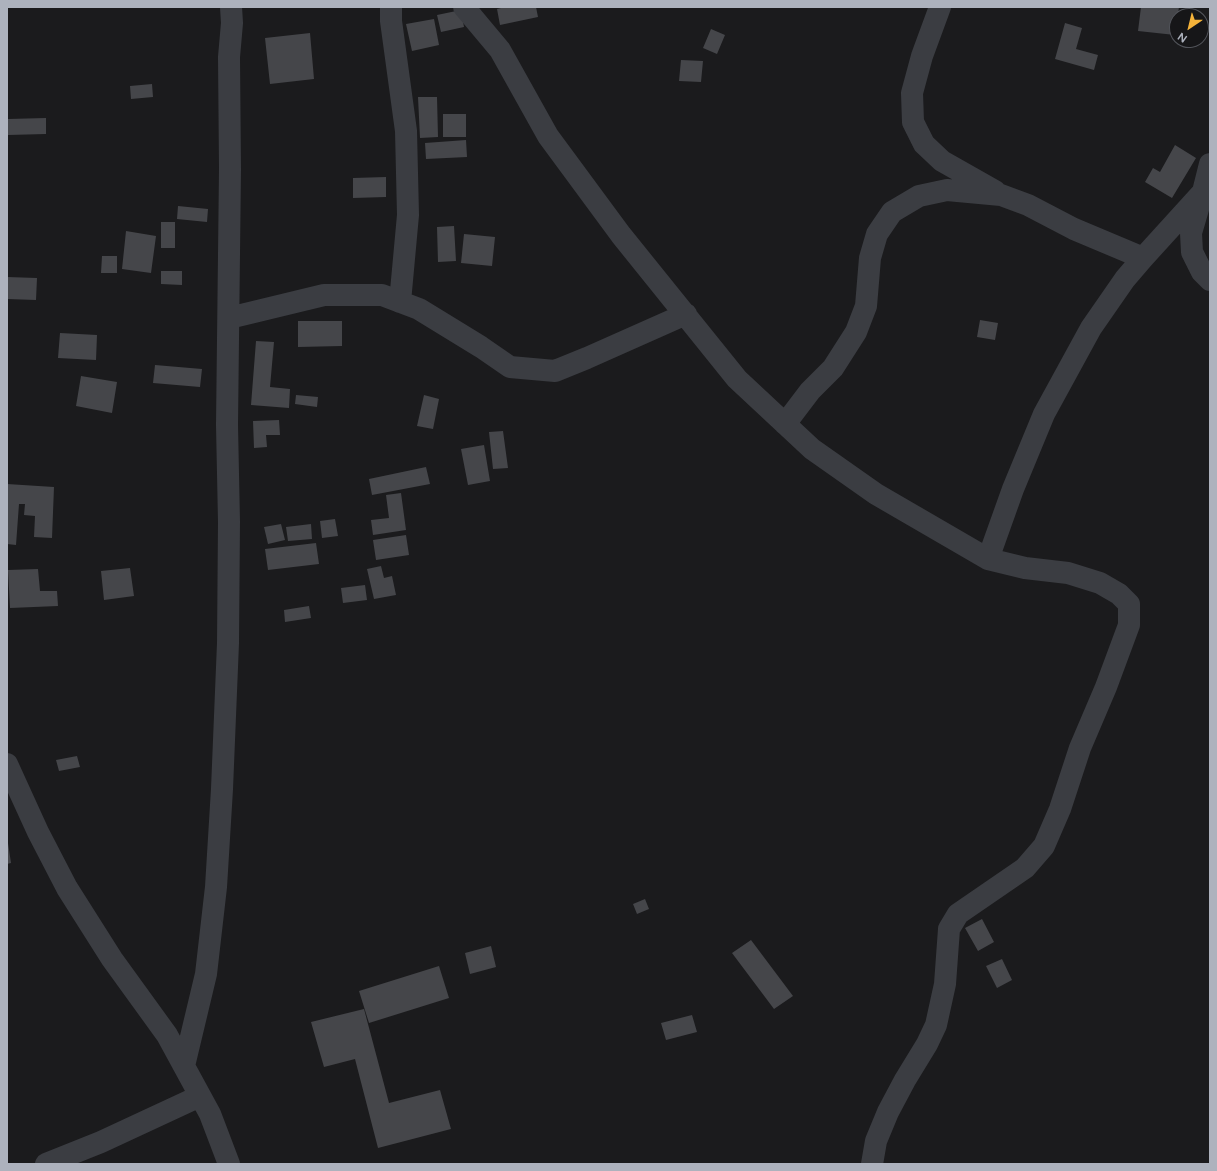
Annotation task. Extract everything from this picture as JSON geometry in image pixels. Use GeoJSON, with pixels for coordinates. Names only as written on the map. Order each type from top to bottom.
{"type":"FeatureCollection","features":[{"type":"Feature","properties":{"kind":"street"},"geometry":{"type":"LineString","coordinates":[[184,1066],[206,974],[216,887],[222,789],[228,643],[227,425],[230,169],[229,56],[232,23],[231,7]]}},
{"type":"Feature","properties":{"kind":"street"},"geometry":{"type":"LineString","coordinates":[[391,7],[391,21],[406,131],[408,215],[400,302]]}},
{"type":"Feature","properties":{"kind":"street"},"geometry":{"type":"LineString","coordinates":[[464,7],[500,50],[548,136],[621,235],[737,379],[812,449],[876,494],[988,559],[1025,568],[1068,572],[1100,583],[1119,594],[1129,604],[1129,625],[1106,687],[1080,748],[1060,809],[1044,846],[1025,868],[958,914],[949,929],[946,953],[945,984],[936,1025],[927,1044],[888,1112],[876,1141],[872,1164]]}},
{"type":"Feature","properties":{"kind":"street"},"geometry":{"type":"LineString","coordinates":[[940,7],[922,56],[912,93],[913,122],[924,144],[942,161],[1001,195],[1028,205],[1074,229],[1143,258]]}},
{"type":"Feature","properties":{"kind":"street"},"geometry":{"type":"LineString","coordinates":[[1210,164],[1191,233],[1192,252],[1202,272],[1210,280]]}},
{"type":"Feature","properties":{"kind":"street"},"geometry":{"type":"LineString","coordinates":[[785,424],[810,391],[832,368],[856,332],[866,306],[870,258],[877,234],[892,212],[918,196],[947,190],[1001,195]]}},
{"type":"Feature","properties":{"kind":"street"},"geometry":{"type":"LineString","coordinates":[[988,559],[1013,489],[1044,414],[1091,328],[1125,279],[1203,192]]}},
{"type":"Feature","properties":{"kind":"street"},"geometry":{"type":"LineString","coordinates":[[229,318],[324,295],[382,295],[419,309],[481,346],[510,367],[555,371],[686,314]]}},
{"type":"Feature","properties":{"kind":"street"},"geometry":{"type":"LineString","coordinates":[[7,764],[38,832],[67,888],[112,959],[167,1035],[210,1114],[228,1164]]}},
{"type":"Feature","properties":{"kind":"street"},"geometry":{"type":"LineString","coordinates":[[46,1164],[101,1142],[200,1096]]}},
{"type":"Feature","properties":{"kind":"building"},"geometry":{"type":"Polygon","coordinates":[[[505,7],[536,7],[538,17],[500,25],[497,9],[505,7]]]}},
{"type":"Feature","properties":{"kind":"building"},"geometry":{"type":"Polygon","coordinates":[[[1141,7],[1179,7],[1169,8],[1169,34],[1138,31],[1141,7]]]}},
{"type":"Feature","properties":{"kind":"building"},"geometry":{"type":"Polygon","coordinates":[[[461,10],[464,27],[441,32],[437,15],[461,10]]]}},
{"type":"Feature","properties":{"kind":"building"},"geometry":{"type":"Polygon","coordinates":[[[434,19],[439,45],[412,51],[406,24],[434,19]]]}},
{"type":"Feature","properties":{"kind":"building"},"geometry":{"type":"Polygon","coordinates":[[[1065,23],[1082,28],[1076,49],[1098,55],[1094,70],[1055,59],[1065,23]]]}},
{"type":"Feature","properties":{"kind":"building"},"geometry":{"type":"Polygon","coordinates":[[[711,29],[725,35],[717,54],[703,48],[711,29]]]}},
{"type":"Feature","properties":{"kind":"building"},"geometry":{"type":"Polygon","coordinates":[[[310,33],[314,79],[270,84],[265,38],[310,33]]]}},
{"type":"Feature","properties":{"kind":"building"},"geometry":{"type":"Polygon","coordinates":[[[681,60],[703,61],[701,82],[679,81],[681,60]]]}},
{"type":"Feature","properties":{"kind":"building"},"geometry":{"type":"Polygon","coordinates":[[[152,84],[153,97],[131,99],[130,86],[152,84]]]}},
{"type":"Feature","properties":{"kind":"building"},"geometry":{"type":"Polygon","coordinates":[[[418,97],[437,97],[438,137],[420,138],[418,97]]]}},
{"type":"Feature","properties":{"kind":"building"},"geometry":{"type":"Polygon","coordinates":[[[443,114],[466,114],[466,137],[443,137],[443,114]]]}},
{"type":"Feature","properties":{"kind":"building"},"geometry":{"type":"Polygon","coordinates":[[[46,118],[46,134],[8,135],[8,119],[46,118]]]}},
{"type":"Feature","properties":{"kind":"building"},"geometry":{"type":"Polygon","coordinates":[[[466,140],[467,157],[426,159],[425,143],[466,140]]]}},
{"type":"Feature","properties":{"kind":"building"},"geometry":{"type":"Polygon","coordinates":[[[1175,145],[1196,158],[1172,198],[1145,182],[1153,168],[1160,172],[1175,145]]]}},
{"type":"Feature","properties":{"kind":"building"},"geometry":{"type":"Polygon","coordinates":[[[386,177],[386,197],[353,198],[353,178],[386,177]]]}},
{"type":"Feature","properties":{"kind":"building"},"geometry":{"type":"Polygon","coordinates":[[[178,206],[208,209],[207,222],[177,219],[178,206]]]}},
{"type":"Feature","properties":{"kind":"building"},"geometry":{"type":"Polygon","coordinates":[[[161,222],[175,222],[175,248],[161,248],[161,222]]]}},
{"type":"Feature","properties":{"kind":"building"},"geometry":{"type":"Polygon","coordinates":[[[454,226],[456,261],[438,262],[437,227],[454,226]]]}},
{"type":"Feature","properties":{"kind":"building"},"geometry":{"type":"Polygon","coordinates":[[[126,231],[156,236],[151,273],[122,269],[126,231]]]}},
{"type":"Feature","properties":{"kind":"building"},"geometry":{"type":"Polygon","coordinates":[[[464,234],[495,237],[492,266],[461,263],[464,234]]]}},
{"type":"Feature","properties":{"kind":"building"},"geometry":{"type":"Polygon","coordinates":[[[102,256],[117,256],[117,273],[101,273],[102,256]]]}},
{"type":"Feature","properties":{"kind":"building"},"geometry":{"type":"Polygon","coordinates":[[[161,271],[182,271],[182,285],[161,284],[161,271]]]}},
{"type":"Feature","properties":{"kind":"building"},"geometry":{"type":"Polygon","coordinates":[[[7,277],[37,278],[36,300],[7,299],[7,277]]]}},
{"type":"Feature","properties":{"kind":"building"},"geometry":{"type":"Polygon","coordinates":[[[980,320],[998,323],[995,340],[977,337],[980,320]]]}},
{"type":"Feature","properties":{"kind":"building"},"geometry":{"type":"Polygon","coordinates":[[[298,321],[342,321],[342,346],[298,347],[298,321]]]}},
{"type":"Feature","properties":{"kind":"building"},"geometry":{"type":"Polygon","coordinates":[[[60,333],[97,335],[96,360],[58,358],[60,333]]]}},
{"type":"Feature","properties":{"kind":"building"},"geometry":{"type":"Polygon","coordinates":[[[256,341],[274,342],[270,387],[290,389],[289,408],[251,405],[256,341]]]}},
{"type":"Feature","properties":{"kind":"building"},"geometry":{"type":"Polygon","coordinates":[[[155,365],[202,369],[200,387],[153,383],[155,365]]]}},
{"type":"Feature","properties":{"kind":"building"},"geometry":{"type":"Polygon","coordinates":[[[81,376],[117,382],[112,413],[76,406],[81,376]]]}},
{"type":"Feature","properties":{"kind":"building"},"geometry":{"type":"Polygon","coordinates":[[[296,395],[318,397],[317,407],[295,404],[296,395]]]}},
{"type":"Feature","properties":{"kind":"building"},"geometry":{"type":"Polygon","coordinates":[[[424,395],[439,399],[433,429],[417,426],[424,395]]]}},
{"type":"Feature","properties":{"kind":"building"},"geometry":{"type":"Polygon","coordinates":[[[279,420],[280,435],[266,435],[267,447],[254,448],[253,421],[279,420]]]}},
{"type":"Feature","properties":{"kind":"building"},"geometry":{"type":"Polygon","coordinates":[[[503,431],[508,468],[493,469],[489,432],[503,431]]]}},
{"type":"Feature","properties":{"kind":"building"},"geometry":{"type":"Polygon","coordinates":[[[484,445],[490,481],[468,485],[461,449],[484,445]]]}},
{"type":"Feature","properties":{"kind":"building"},"geometry":{"type":"Polygon","coordinates":[[[426,467],[430,484],[372,495],[369,479],[426,467]]]}},
{"type":"Feature","properties":{"kind":"building"},"geometry":{"type":"Polygon","coordinates":[[[7,484],[54,487],[52,538],[34,537],[35,516],[24,515],[25,504],[19,504],[16,545],[7,544],[7,484]]]}},
{"type":"Feature","properties":{"kind":"building"},"geometry":{"type":"Polygon","coordinates":[[[401,493],[406,530],[373,535],[371,520],[389,518],[386,495],[401,493]]]}},
{"type":"Feature","properties":{"kind":"building"},"geometry":{"type":"Polygon","coordinates":[[[335,519],[338,536],[322,538],[320,521],[335,519]]]}},
{"type":"Feature","properties":{"kind":"building"},"geometry":{"type":"Polygon","coordinates":[[[281,524],[285,540],[268,544],[264,527],[281,524]]]}},
{"type":"Feature","properties":{"kind":"building"},"geometry":{"type":"Polygon","coordinates":[[[311,524],[312,539],[288,541],[286,527],[311,524]]]}},
{"type":"Feature","properties":{"kind":"building"},"geometry":{"type":"Polygon","coordinates":[[[406,535],[409,555],[376,560],[373,540],[406,535]]]}},
{"type":"Feature","properties":{"kind":"building"},"geometry":{"type":"Polygon","coordinates":[[[316,543],[319,564],[268,570],[265,549],[316,543]]]}},
{"type":"Feature","properties":{"kind":"building"},"geometry":{"type":"Polygon","coordinates":[[[381,566],[384,578],[392,576],[396,595],[374,599],[367,569],[381,566]]]}},
{"type":"Feature","properties":{"kind":"building"},"geometry":{"type":"Polygon","coordinates":[[[130,568],[134,596],[104,600],[101,571],[130,568]]]}},
{"type":"Feature","properties":{"kind":"building"},"geometry":{"type":"Polygon","coordinates":[[[38,569],[40,591],[57,591],[58,606],[10,608],[8,570],[38,569]]]}},
{"type":"Feature","properties":{"kind":"building"},"geometry":{"type":"Polygon","coordinates":[[[365,585],[367,600],[343,603],[341,588],[365,585]]]}},
{"type":"Feature","properties":{"kind":"building"},"geometry":{"type":"Polygon","coordinates":[[[309,606],[311,618],[285,622],[284,610],[309,606]]]}},
{"type":"Feature","properties":{"kind":"building"},"geometry":{"type":"Polygon","coordinates":[[[77,756],[80,767],[59,771],[56,760],[77,756]]]}},
{"type":"Feature","properties":{"kind":"building"},"geometry":{"type":"Polygon","coordinates":[[[7,843],[11,863],[7,864],[7,843]]]}},
{"type":"Feature","properties":{"kind":"building"},"geometry":{"type":"Polygon","coordinates":[[[645,899],[649,909],[637,914],[633,904],[645,899]]]}},
{"type":"Feature","properties":{"kind":"building"},"geometry":{"type":"Polygon","coordinates":[[[982,919],[994,942],[978,951],[965,928],[982,919]]]}},
{"type":"Feature","properties":{"kind":"building"},"geometry":{"type":"Polygon","coordinates":[[[751,940],[793,996],[774,1009],[732,953],[751,940]]]}},
{"type":"Feature","properties":{"kind":"building"},"geometry":{"type":"Polygon","coordinates":[[[491,946],[496,967],[470,974],[465,953],[491,946]]]}},
{"type":"Feature","properties":{"kind":"building"},"geometry":{"type":"Polygon","coordinates":[[[1002,959],[1012,980],[997,988],[986,966],[1002,959]]]}},
{"type":"Feature","properties":{"kind":"building"},"geometry":{"type":"Polygon","coordinates":[[[439,966],[449,998],[369,1023],[359,991],[439,966]]]}},
{"type":"Feature","properties":{"kind":"building"},"geometry":{"type":"Polygon","coordinates":[[[364,1009],[389,1103],[440,1090],[451,1129],[378,1148],[355,1059],[324,1067],[311,1022],[364,1009]]]}},
{"type":"Feature","properties":{"kind":"building"},"geometry":{"type":"Polygon","coordinates":[[[692,1015],[697,1032],[666,1040],[661,1023],[692,1015]]]}}]}
